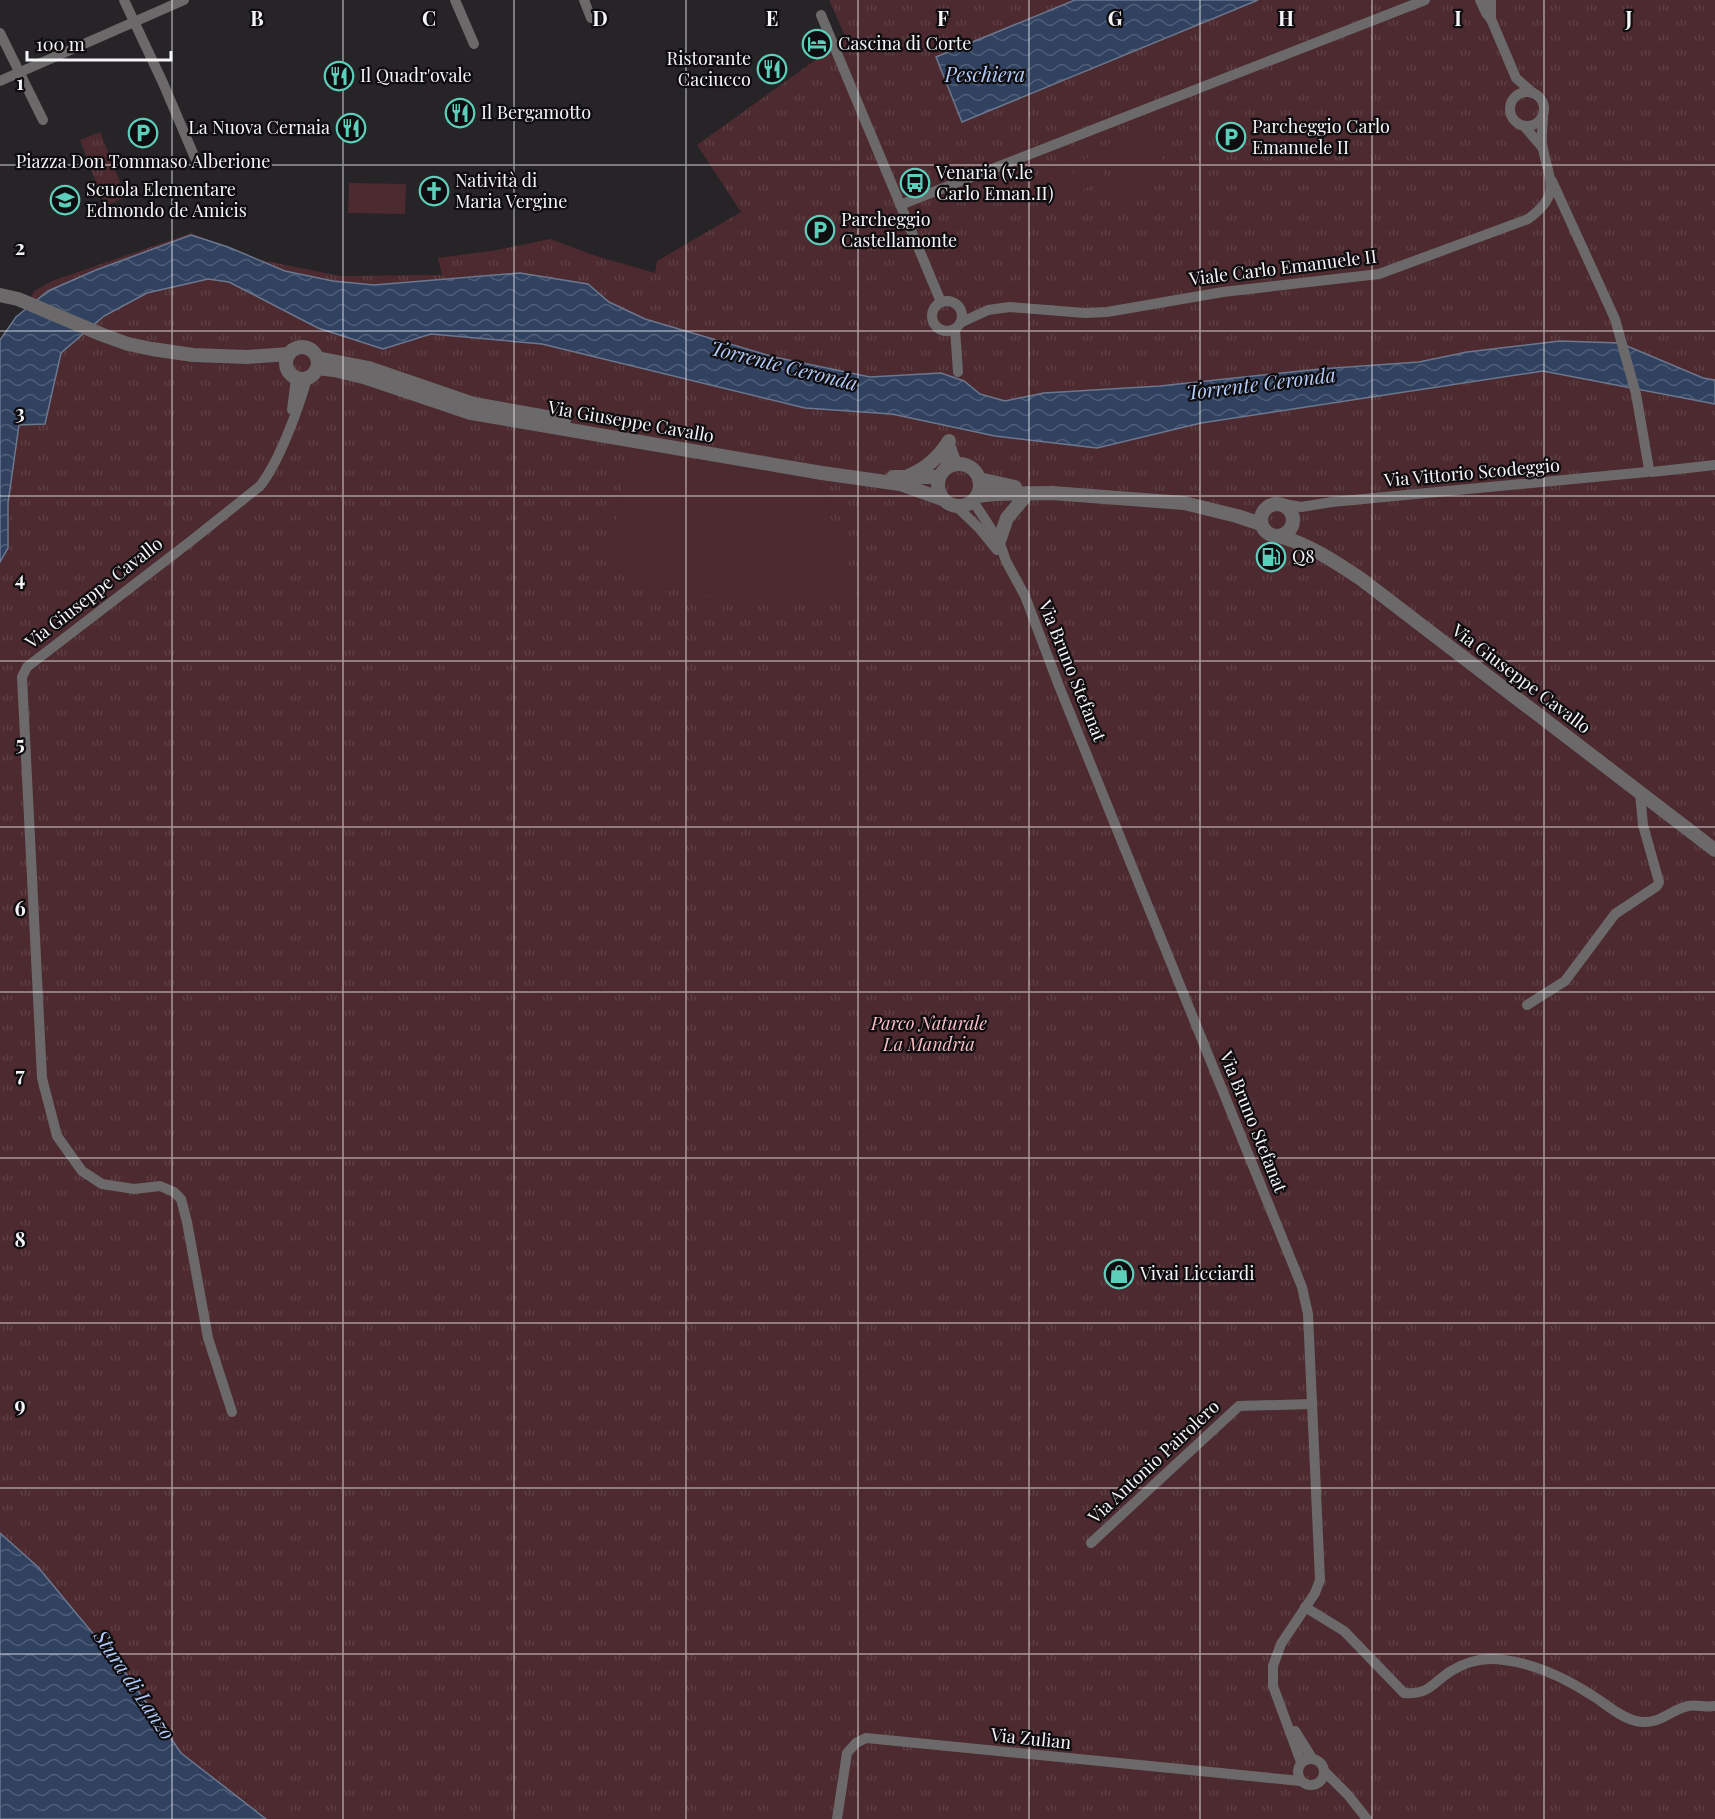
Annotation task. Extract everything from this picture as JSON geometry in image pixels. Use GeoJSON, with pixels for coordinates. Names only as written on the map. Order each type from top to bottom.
{"type":"FeatureCollection","features":[{"type":"Feature","properties":{"kind":"street"},"geometry":{"type":"LineString","coordinates":[[124,0],[195,158]]}},
{"type":"Feature","properties":{"kind":"street"},"geometry":{"type":"LineString","coordinates":[[0,81],[184,0]]}},
{"type":"Feature","properties":{"kind":"street"},"geometry":{"type":"LineString","coordinates":[[455,0],[474,44]]}},
{"type":"Feature","properties":{"kind":"street"},"geometry":{"type":"LineString","coordinates":[[584,0],[591,18]]}},
{"type":"Feature","properties":{"kind":"street"},"geometry":{"type":"LineString","coordinates":[[900,205],[1425,0]]}},
{"type":"Feature","properties":{"kind":"street"},"geometry":{"type":"LineString","coordinates":[[1485,1],[1516,78],[1538,96],[1544,105],[1542,147],[1552,181],[1567,218],[1615,319],[1636,394],[1649,471]]}},
{"type":"Feature","properties":{"kind":"street"},"geometry":{"type":"LineString","coordinates":[[821,15],[941,302]]}},
{"type":"Feature","properties":{"kind":"street"},"geometry":{"type":"LineString","coordinates":[[0,33],[43,120]]}},
{"type":"Feature","properties":{"kind":"street"},"geometry":{"type":"LineString","coordinates":[[1516,78],[1511,116],[1524,126],[1542,147]]}},
{"type":"Feature","properties":{"kind":"street"},"geometry":{"type":"LineString","coordinates":[[1513,99],[1522,93],[1533,93]]}},
{"type":"Feature","properties":{"kind":"street"},"geometry":{"type":"LineString","coordinates":[[1524,126],[1535,125],[1543,117]]}},
{"type":"Feature","properties":{"kind":"street","name":"Viale Carlo Emanuele II"},"geometry":{"type":"LineString","coordinates":[[959,307],[988,310],[1010,307],[1085,313],[1107,312],[1223,292],[1379,274],[1527,219],[1539,211],[1548,199],[1552,181]]}},
{"type":"Feature","properties":{"kind":"street"},"geometry":{"type":"LineString","coordinates":[[0,286],[21,301]]}},
{"type":"Feature","properties":{"kind":"street"},"geometry":{"type":"LineString","coordinates":[[0,296],[21,301],[103,335],[152,350],[194,355],[287,360]]}},
{"type":"Feature","properties":{"kind":"street"},"geometry":{"type":"LineString","coordinates":[[954,328],[935,327],[931,318],[935,306],[941,302],[951,301],[959,307],[962,315],[954,328],[958,372]]}},
{"type":"Feature","properties":{"kind":"street","name":"Viale Carlo Emanuele II"},"geometry":{"type":"LineString","coordinates":[[954,328],[988,310]]}},
{"type":"Feature","properties":{"kind":"street"},"geometry":{"type":"LineString","coordinates":[[297,348],[307,348],[315,354],[309,371],[288,370],[287,360],[297,348]]}},
{"type":"Feature","properties":{"kind":"street","name":"Via Giuseppe Cavallo"},"geometry":{"type":"LineString","coordinates":[[309,371],[369,368],[474,404],[902,478],[947,470]]}},
{"type":"Feature","properties":{"kind":"street","name":"Via Giuseppe Cavallo"},"geometry":{"type":"LineString","coordinates":[[309,371],[334,370],[367,378],[471,413],[900,484],[942,499]]}},
{"type":"Feature","properties":{"kind":"street","name":"Via Giuseppe Cavallo"},"geometry":{"type":"LineString","coordinates":[[232,1412],[208,1338],[181,1199],[174,1192],[160,1186],[134,1189],[102,1184],[82,1171],[57,1136],[42,1078],[22,677],[27,667],[260,486],[290,427],[309,371]]}},
{"type":"Feature","properties":{"kind":"street"},"geometry":{"type":"LineString","coordinates":[[902,478],[921,471],[940,454],[950,438]]}},
{"type":"Feature","properties":{"kind":"street"},"geometry":{"type":"LineString","coordinates":[[950,438],[947,470],[937,489],[942,499],[956,506],[962,506],[975,499],[1028,493],[1052,493],[1184,503],[1237,516],[1262,518]]}},
{"type":"Feature","properties":{"kind":"street","name":"Via Vittorio Scodeggio"},"geometry":{"type":"LineString","coordinates":[[1297,512],[1332,502],[1715,465]]}},
{"type":"Feature","properties":{"kind":"street"},"geometry":{"type":"LineString","coordinates":[[947,470],[971,467],[979,479],[979,491],[975,499]]}},
{"type":"Feature","properties":{"kind":"street"},"geometry":{"type":"LineString","coordinates":[[979,479],[1052,493]]}},
{"type":"Feature","properties":{"kind":"street"},"geometry":{"type":"LineString","coordinates":[[999,541],[1007,518],[1028,493]]}},
{"type":"Feature","properties":{"kind":"street","name":"Via Bruno Stefanat"},"geometry":{"type":"LineString","coordinates":[[975,499],[999,541],[1006,561],[1024,596],[1302,1287],[1308,1314],[1320,1580],[1315,1593],[1281,1644],[1273,1665],[1273,1686],[1304,1763]]}},
{"type":"Feature","properties":{"kind":"street"},"geometry":{"type":"LineString","coordinates":[[1279,503],[1297,512],[1293,523],[1284,533],[1266,532],[1262,518],[1269,505],[1279,503]]}},
{"type":"Feature","properties":{"kind":"street","name":"Via Bruno Stefanat"},"geometry":{"type":"LineString","coordinates":[[956,506],[980,529],[1006,561]]}},
{"type":"Feature","properties":{"kind":"street","name":"Via Giuseppe Cavallo"},"geometry":{"type":"LineString","coordinates":[[1284,533],[1324,554],[1360,579],[1715,850]]}},
{"type":"Feature","properties":{"kind":"street"},"geometry":{"type":"LineString","coordinates":[[1527,1005],[1565,981],[1614,914],[1657,886],[1659,882],[1643,825],[1640,793]]}},
{"type":"Feature","properties":{"kind":"street","name":"Via Antonio Pairolero"},"geometry":{"type":"LineString","coordinates":[[1091,1544],[1239,1406],[1312,1404]]}},
{"type":"Feature","properties":{"kind":"street"},"geometry":{"type":"LineString","coordinates":[[1305,1607],[1344,1631],[1404,1693],[1417,1694],[1429,1689],[1450,1672],[1466,1663],[1481,1660],[1504,1660],[1537,1668],[1574,1684],[1626,1718],[1638,1722],[1656,1721],[1691,1706],[1715,1706]]}},
{"type":"Feature","properties":{"kind":"street","name":"Via Zulian"},"geometry":{"type":"LineString","coordinates":[[837,1819],[848,1753],[856,1743],[866,1738],[1301,1781]]}},
{"type":"Feature","properties":{"kind":"street"},"geometry":{"type":"LineString","coordinates":[[1283,1780],[1304,1763],[1318,1760],[1325,1772],[1348,1795],[1367,1819]]}},
{"type":"Feature","properties":{"kind":"street"},"geometry":{"type":"LineString","coordinates":[[1304,1763],[1298,1776],[1301,1781],[1312,1785],[1318,1783],[1325,1772]]}},
{"type":"Feature","properties":{"kind":"street"},"geometry":{"type":"LineString","coordinates":[[1318,1783],[1348,1795]]}},
{"type":"Feature","properties":{"kind":"green space","name":"Parco Naturale La Mandria"},"geometry":{"type":"Polygon","coordinates":[[[829,0],[1715,0],[1715,1819],[0,1819],[0,343],[25,310],[34,291],[52,281],[191,233],[256,259],[340,276],[442,275],[438,258],[497,250],[550,239],[596,256],[655,273],[657,261],[741,212],[697,145],[846,38],[829,0]]]}},
{"type":"Feature","properties":{"kind":"green space"},"geometry":{"type":"Polygon","coordinates":[[[1150,127],[1169,175],[1146,185],[1126,137],[1150,127]]]}},
{"type":"Feature","properties":{"kind":"green space"},"geometry":{"type":"Polygon","coordinates":[[[100,132],[126,197],[105,206],[80,140],[100,132]]]}},
{"type":"Feature","properties":{"kind":"green space"},"geometry":{"type":"Polygon","coordinates":[[[1125,137],[1145,185],[1121,195],[1102,147],[1125,137]]]}},
{"type":"Feature","properties":{"kind":"green space"},"geometry":{"type":"Polygon","coordinates":[[[1095,155],[1105,180],[1082,190],[1071,165],[1095,155]]]}},
{"type":"Feature","properties":{"kind":"green space"},"geometry":{"type":"Polygon","coordinates":[[[1070,166],[1080,190],[1057,200],[1047,176],[1070,166]]]}},
{"type":"Feature","properties":{"kind":"green space"},"geometry":{"type":"Polygon","coordinates":[[[349,183],[406,184],[405,214],[348,213],[349,183]]]}},
{"type":"Feature","properties":{"kind":"green space"},"geometry":{"type":"Polygon","coordinates":[[[629,449],[818,480],[860,603],[723,597],[661,588],[609,561],[629,449]]]}},
{"type":"Feature","properties":{"kind":"water","name":"Peschiera"},"geometry":{"type":"Polygon","coordinates":[[[1075,0],[1258,0],[962,122],[936,57],[1075,0]]]}},
{"type":"Feature","properties":{"kind":"water","name":"Torrente Ceronda"},"geometry":{"type":"Polygon","coordinates":[[[191,235],[228,247],[285,271],[333,281],[374,285],[520,273],[588,284],[609,302],[645,319],[774,357],[870,377],[941,373],[964,381],[980,394],[1005,401],[1044,393],[1160,386],[1320,369],[1419,362],[1467,352],[1560,341],[1620,343],[1703,378],[1715,380],[1715,404],[1543,371],[1201,423],[1097,448],[995,436],[892,414],[805,408],[542,344],[431,334],[383,349],[318,328],[229,282],[208,279],[147,293],[104,316],[61,353],[45,424],[19,425],[8,503],[8,548],[0,562],[0,340],[16,317],[48,291],[96,270],[191,235]]]}},
{"type":"Feature","properties":{"kind":"water","name":"Stura di Lanzo"},"geometry":{"type":"Polygon","coordinates":[[[0,1533],[38,1567],[128,1676],[181,1753],[266,1819],[0,1819],[0,1533]]]}},
{"type":"Feature","properties":{"kind":"place","name":"Cascina di Corte"},"geometry":{"type":"Point","coordinates":[817,44]}},
{"type":"Feature","properties":{"kind":"place","name":"Ristorante Caciucco"},"geometry":{"type":"Point","coordinates":[772,69]}},
{"type":"Feature","properties":{"kind":"place","name":"Il Quadr'ovale"},"geometry":{"type":"Point","coordinates":[339,76]}},
{"type":"Feature","properties":{"kind":"place","name":"Il Bergamotto"},"geometry":{"type":"Point","coordinates":[460,113]}},
{"type":"Feature","properties":{"kind":"place","name":"La Nuova Cernaia"},"geometry":{"type":"Point","coordinates":[351,128]}},
{"type":"Feature","properties":{"kind":"place","name":"Piazza Don Tommaso Alberione"},"geometry":{"type":"Point","coordinates":[143,133]}},
{"type":"Feature","properties":{"kind":"place","name":"Parcheggio Carlo Emanuele II"},"geometry":{"type":"Point","coordinates":[1231,137]}},
{"type":"Feature","properties":{"kind":"place","name":"Venaria (v.le Carlo Eman.II)"},"geometry":{"type":"Point","coordinates":[915,183]}},
{"type":"Feature","properties":{"kind":"place","name":"Natività di Maria Vergine"},"geometry":{"type":"Point","coordinates":[434,191]}},
{"type":"Feature","properties":{"kind":"place","name":"Scuola Elementare Edmondo de Amicis"},"geometry":{"type":"Point","coordinates":[65,200]}},
{"type":"Feature","properties":{"kind":"place","name":"Parcheggio Castellamonte"},"geometry":{"type":"Point","coordinates":[820,230]}},
{"type":"Feature","properties":{"kind":"place","name":"Q8"},"geometry":{"type":"Point","coordinates":[1271,557]}},
{"type":"Feature","properties":{"kind":"place","name":"Vivai Licciardi"},"geometry":{"type":"Point","coordinates":[1119,1274]}}]}
